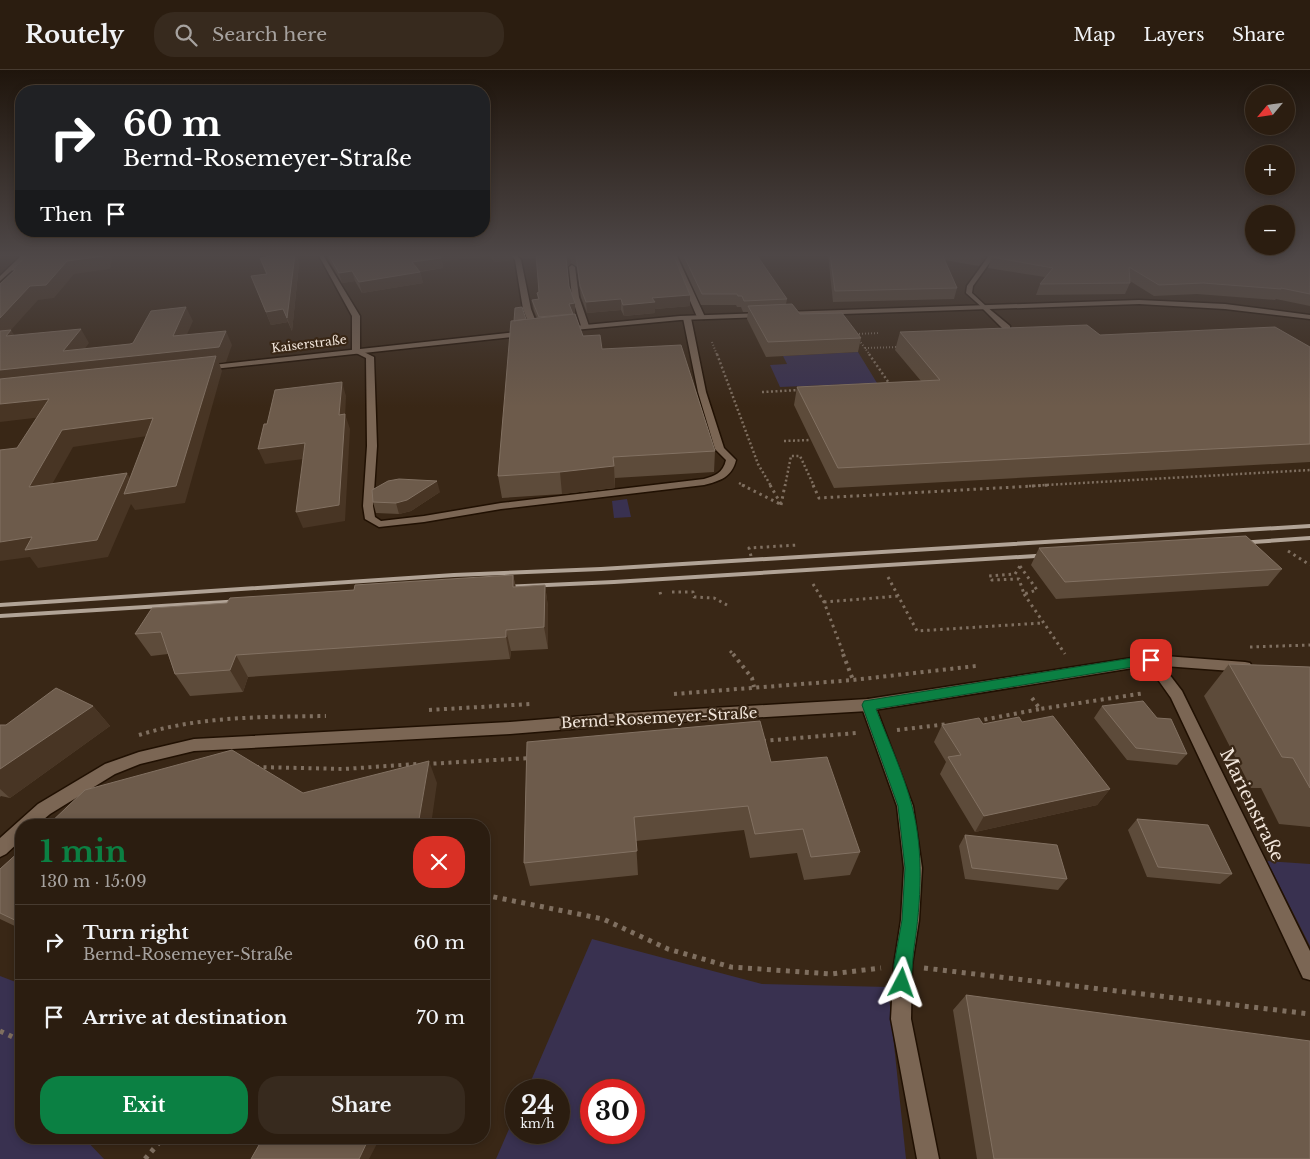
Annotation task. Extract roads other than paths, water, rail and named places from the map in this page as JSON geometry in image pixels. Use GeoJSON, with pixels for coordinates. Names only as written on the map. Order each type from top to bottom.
{"type":"FeatureCollection","features":[{"type":"Feature","properties":{"kind":"street"},"geometry":{"type":"LineString","coordinates":[[349,305],[356,316],[356,351],[370,357],[372,446],[368,506],[370,519],[379,524],[424,520],[501,506],[704,482],[724,476],[729,470],[731,460],[720,449],[702,392],[687,318]]}},
{"type":"Feature","properties":{"kind":"street"},"geometry":{"type":"LineString","coordinates":[[526,305],[536,332]]}},
{"type":"Feature","properties":{"kind":"street"},"geometry":{"type":"LineString","coordinates":[[577,305],[585,326]]}},
{"type":"Feature","properties":{"kind":"street"},"geometry":{"type":"LineString","coordinates":[[696,305],[701,317]]}},
{"type":"Feature","properties":{"kind":"street"},"geometry":{"type":"LineString","coordinates":[[982,305],[1007,328]]}},
{"type":"Feature","properties":{"kind":"street"},"geometry":{"type":"LineString","coordinates":[[556,329],[701,317],[1062,305]]}},
{"type":"Feature","properties":{"kind":"street"},"geometry":{"type":"LineString","coordinates":[[1217,305],[1310,317]]}},
{"type":"Feature","properties":{"kind":"street","name":"Kaiserstraße"},"geometry":{"type":"LineString","coordinates":[[196,369],[546,330]]}},
{"type":"Feature","properties":{"kind":"street","name":"Bernd-Rosemeyer-Straße"},"geometry":{"type":"LineString","coordinates":[[32,819],[44,808],[110,769],[139,758],[194,745],[510,728],[609,720],[868,705],[1151,660],[1257,668]]}},
{"type":"Feature","properties":{"kind":"street","name":"Marienstraße"},"geometry":{"type":"LineString","coordinates":[[1151,660],[1177,695],[1310,971]]}},
{"type":"Feature","properties":{"kind":"street"},"geometry":{"type":"LineString","coordinates":[[868,705],[905,806],[913,868],[910,920],[903,965],[901,1019],[928,1159]]}},
{"type":"Feature","properties":{"kind":"street"},"geometry":{"type":"LineString","coordinates":[[0,849],[15,835]]}},
{"type":"Feature","properties":{"kind":"railway"},"geometry":{"type":"LineString","coordinates":[[0,605],[454,575],[601,569],[1310,526]]}},
{"type":"Feature","properties":{"kind":"railway"},"geometry":{"type":"LineString","coordinates":[[1238,543],[1310,538]]}},
{"type":"Feature","properties":{"kind":"railway"},"geometry":{"type":"LineString","coordinates":[[501,587],[614,582],[1051,555]]}},
{"type":"Feature","properties":{"kind":"railway"},"geometry":{"type":"LineString","coordinates":[[0,616],[242,601]]}}]}
